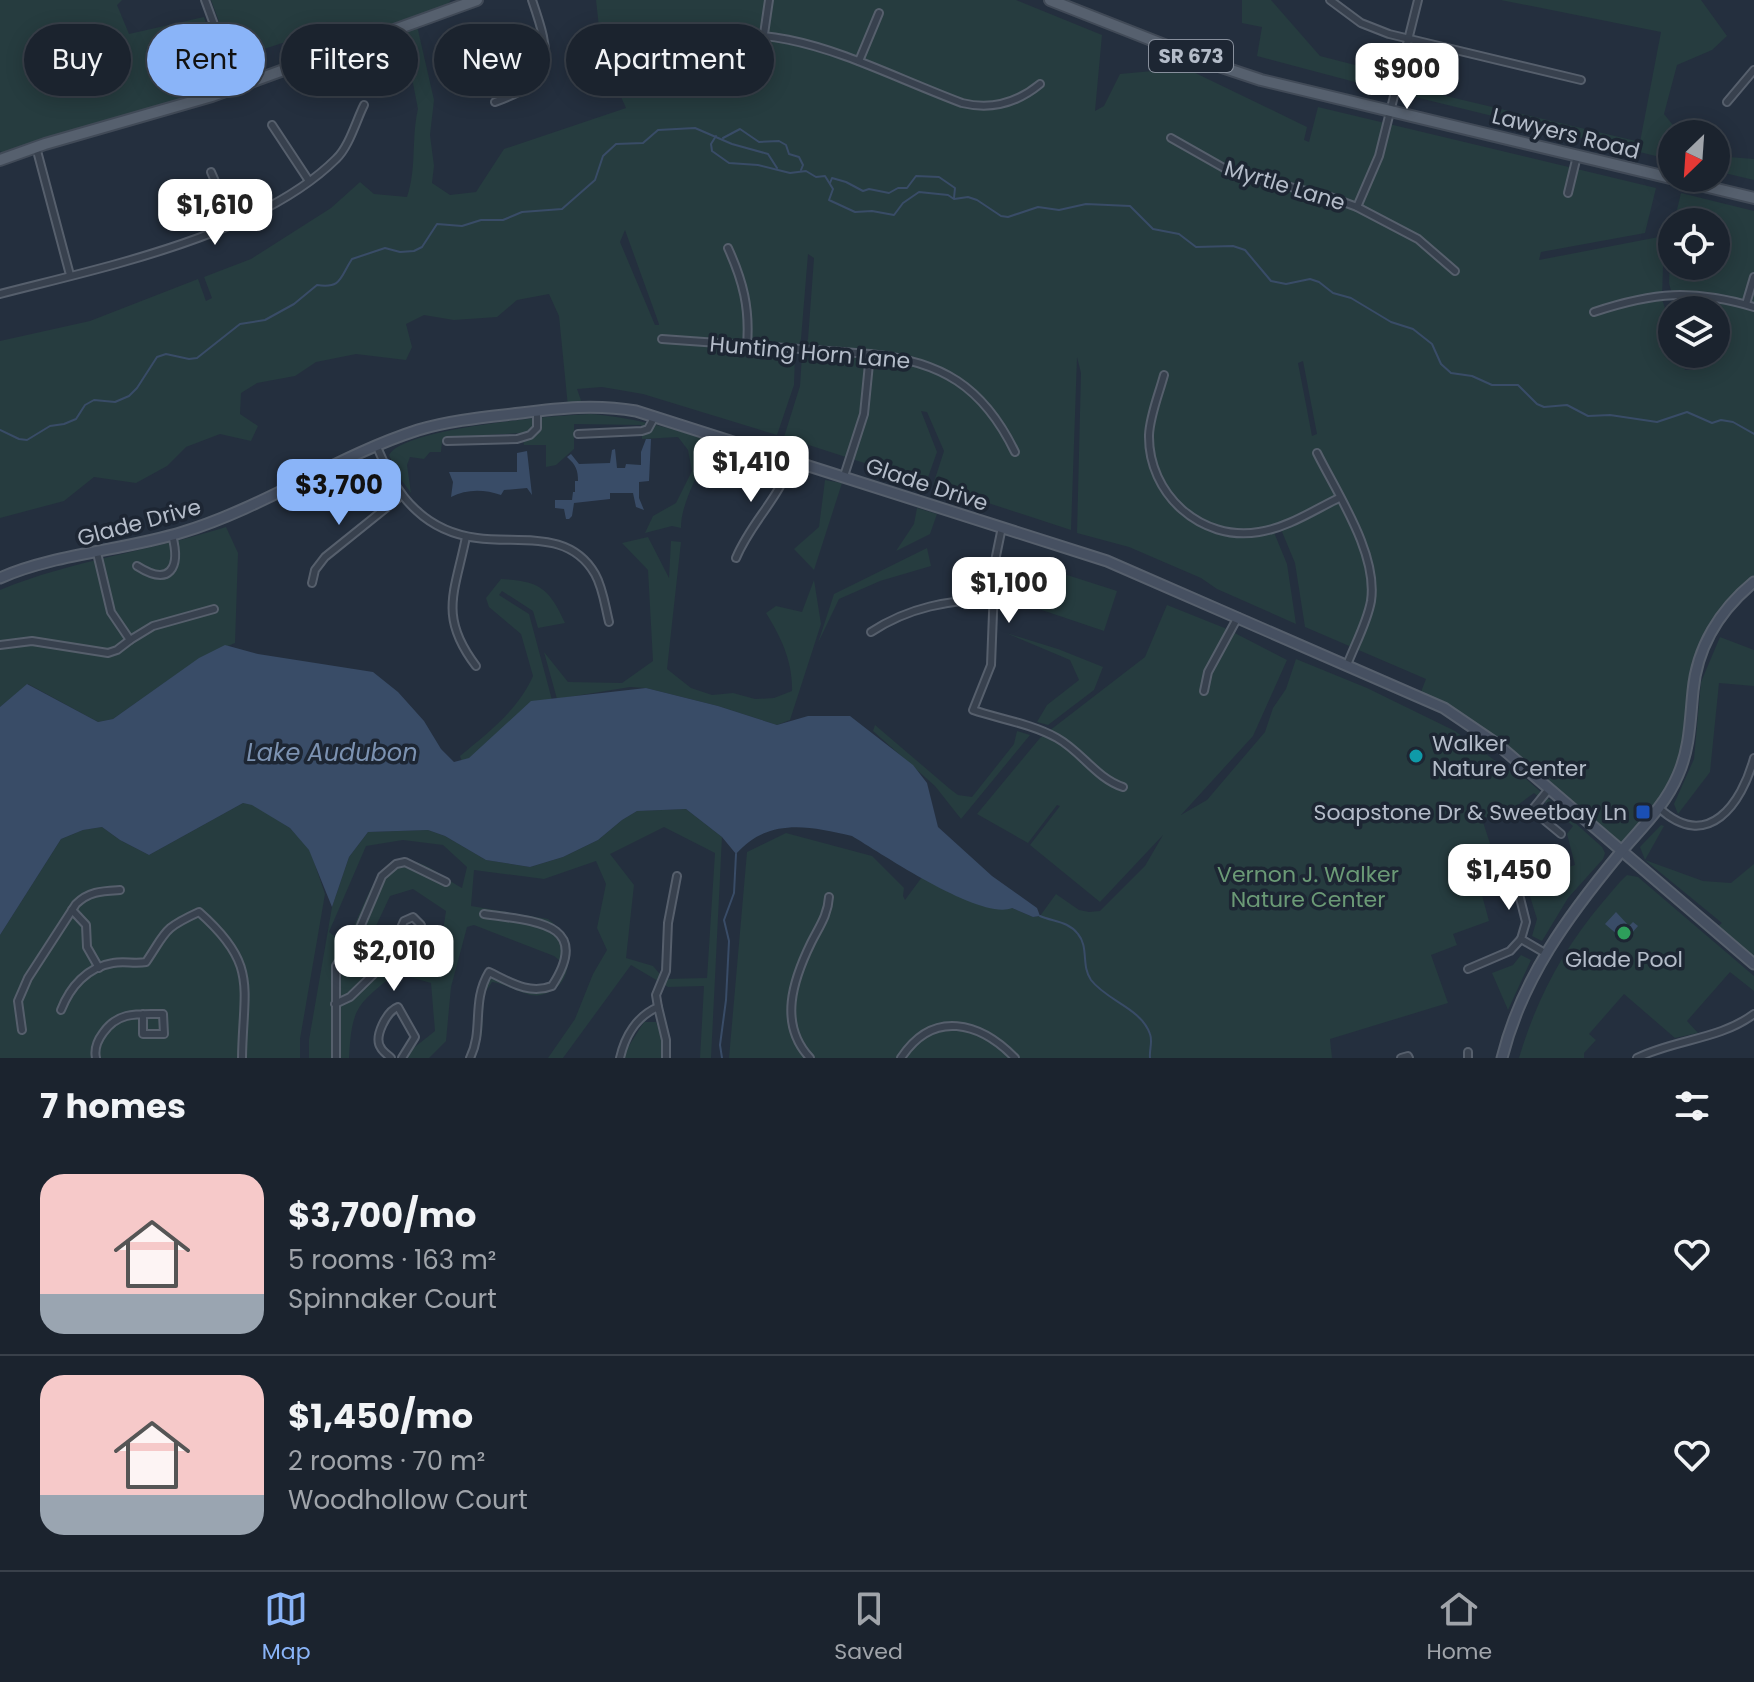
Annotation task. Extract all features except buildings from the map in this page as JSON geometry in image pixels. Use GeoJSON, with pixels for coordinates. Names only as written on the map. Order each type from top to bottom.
{"type":"FeatureCollection","features":[{"type":"Feature","properties":{"kind":"main road"},"geometry":{"type":"LineString","coordinates":[[265,77],[477,0]]}},
{"type":"Feature","properties":{"kind":"main road","name":"Lawyers Road"},"geometry":{"type":"LineString","coordinates":[[1050,0],[1233,71],[1754,198]]}},
{"type":"Feature","properties":{"kind":"main road"},"geometry":{"type":"LineString","coordinates":[[0,160],[210,96]]}},
{"type":"Feature","properties":{"kind":"street"},"geometry":{"type":"LineString","coordinates":[[205,0],[214,24]]}},
{"type":"Feature","properties":{"kind":"street"},"geometry":{"type":"LineString","coordinates":[[495,102],[531,85],[545,59],[546,45],[532,0]]}},
{"type":"Feature","properties":{"kind":"street"},"geometry":{"type":"LineString","coordinates":[[765,24],[769,0]]}},
{"type":"Feature","properties":{"kind":"street"},"geometry":{"type":"LineString","coordinates":[[1330,0],[1361,23],[1409,38],[1581,80]]}},
{"type":"Feature","properties":{"kind":"street","name":"Myrtle Lane"},"geometry":{"type":"LineString","coordinates":[[1357,207],[1379,156],[1418,0]]}},
{"type":"Feature","properties":{"kind":"street"},"geometry":{"type":"LineString","coordinates":[[859,61],[879,13]]}},
{"type":"Feature","properties":{"kind":"street"},"geometry":{"type":"LineString","coordinates":[[774,36],[804,42],[859,61],[975,106],[1007,102],[1040,84]]}},
{"type":"Feature","properties":{"kind":"street"},"geometry":{"type":"LineString","coordinates":[[1727,102],[1754,70]]}},
{"type":"Feature","properties":{"kind":"street"},"geometry":{"type":"LineString","coordinates":[[0,294],[177,245],[265,208],[309,181],[339,157],[364,105]]}},
{"type":"Feature","properties":{"kind":"street"},"geometry":{"type":"LineString","coordinates":[[272,125],[309,181]]}},
{"type":"Feature","properties":{"kind":"street","name":"Myrtle Lane"},"geometry":{"type":"LineString","coordinates":[[1171,138],[1231,172],[1330,197],[1357,207],[1418,239],[1455,271]]}},
{"type":"Feature","properties":{"kind":"street"},"geometry":{"type":"LineString","coordinates":[[36,147],[70,275]]}},
{"type":"Feature","properties":{"kind":"street"},"geometry":{"type":"LineString","coordinates":[[1568,193],[1577,156]]}},
{"type":"Feature","properties":{"kind":"street"},"geometry":{"type":"LineString","coordinates":[[211,172],[233,223]]}},
{"type":"Feature","properties":{"kind":"street"},"geometry":{"type":"LineString","coordinates":[[728,248],[747,302],[747,345]]}},
{"type":"Feature","properties":{"kind":"street"},"geometry":{"type":"LineString","coordinates":[[1594,312],[1632,299],[1675,293],[1710,295],[1750,305],[1754,277]]}},
{"type":"Feature","properties":{"kind":"street","name":"Hunting Horn Lane"},"geometry":{"type":"LineString","coordinates":[[662,339],[870,354],[927,364],[952,376],[977,396],[993,413],[1015,452]]}},
{"type":"Feature","properties":{"kind":"street"},"geometry":{"type":"LineString","coordinates":[[844,476],[864,414],[870,354]]}},
{"type":"Feature","properties":{"kind":"street"},"geometry":{"type":"LineString","coordinates":[[1164,375],[1150,428],[1150,452],[1163,488],[1188,516],[1223,532],[1246,534],[1276,528],[1339,498]]}},
{"type":"Feature","properties":{"kind":"street","name":"Glade Drive"},"geometry":{"type":"LineString","coordinates":[[0,578],[39,565],[172,535],[222,518],[377,447],[430,427],[537,411],[603,406],[655,416],[1107,561],[1444,708],[1472,724],[1754,964]]}},
{"type":"Feature","properties":{"kind":"street"},"geometry":{"type":"LineString","coordinates":[[447,441],[524,438],[537,428],[537,411]]}},
{"type":"Feature","properties":{"kind":"street"},"geometry":{"type":"LineString","coordinates":[[578,434],[642,431],[648,429],[655,416]]}},
{"type":"Feature","properties":{"kind":"street"},"geometry":{"type":"LineString","coordinates":[[377,447],[402,495],[428,520],[466,537],[541,540],[568,548],[584,560],[596,576],[609,622]]}},
{"type":"Feature","properties":{"kind":"street"},"geometry":{"type":"LineString","coordinates":[[1317,453],[1365,552],[1372,578],[1367,616],[1347,665]]}},
{"type":"Feature","properties":{"kind":"street"},"geometry":{"type":"LineString","coordinates":[[736,558],[750,529],[783,485],[792,459]]}},
{"type":"Feature","properties":{"kind":"street"},"geometry":{"type":"LineString","coordinates":[[312,583],[315,570],[325,557],[402,495]]}},
{"type":"Feature","properties":{"kind":"street"},"geometry":{"type":"LineString","coordinates":[[1002,527],[995,561],[991,665],[973,710],[1047,733],[1071,747],[1107,780],[1123,787]]}},
{"type":"Feature","properties":{"kind":"street"},"geometry":{"type":"LineString","coordinates":[[137,566],[158,576],[172,570],[176,551],[172,535]]}},
{"type":"Feature","properties":{"kind":"street"},"geometry":{"type":"LineString","coordinates":[[466,537],[453,598],[452,619],[458,640],[476,666]]}},
{"type":"Feature","properties":{"kind":"street"},"geometry":{"type":"LineString","coordinates":[[97,553],[111,612],[130,640]]}},
{"type":"Feature","properties":{"kind":"street"},"geometry":{"type":"LineString","coordinates":[[1502,1058],[1515,1016],[1545,953],[1584,896],[1659,808],[1674,784],[1684,760],[1694,681],[1705,643],[1727,608],[1754,582]]}},
{"type":"Feature","properties":{"kind":"street"},"geometry":{"type":"LineString","coordinates":[[871,632],[895,618],[928,606],[964,599],[994,599]]}},
{"type":"Feature","properties":{"kind":"street"},"geometry":{"type":"LineString","coordinates":[[0,645],[32,641],[108,653],[153,626],[214,609]]}},
{"type":"Feature","properties":{"kind":"street"},"geometry":{"type":"LineString","coordinates":[[1204,691],[1208,672],[1238,617]]}},
{"type":"Feature","properties":{"kind":"street"},"geometry":{"type":"LineString","coordinates":[[1659,808],[1674,820],[1692,824],[1720,818],[1738,799],[1754,758]]}},
{"type":"Feature","properties":{"kind":"street"},"geometry":{"type":"LineString","coordinates":[[1549,789],[1532,810],[1561,834]]}},
{"type":"Feature","properties":{"kind":"street"},"geometry":{"type":"LineString","coordinates":[[336,1058],[336,966],[359,930],[387,870],[405,862],[446,882]]}},
{"type":"Feature","properties":{"kind":"street"},"geometry":{"type":"LineString","coordinates":[[666,1058],[666,1040],[656,995],[666,971],[668,923],[677,876]]}},
{"type":"Feature","properties":{"kind":"street"},"geometry":{"type":"LineString","coordinates":[[1468,969],[1510,951],[1521,939],[1526,922],[1517,886]]}},
{"type":"Feature","properties":{"kind":"street"},"geometry":{"type":"LineString","coordinates":[[22,1030],[18,1001],[28,978],[72,910],[87,895],[120,890]]}},
{"type":"Feature","properties":{"kind":"street"},"geometry":{"type":"LineString","coordinates":[[810,1058],[794,1035],[790,1002],[802,962],[826,916],[829,897]]}},
{"type":"Feature","properties":{"kind":"street"},"geometry":{"type":"LineString","coordinates":[[72,910],[86,925],[87,947],[99,968]]}},
{"type":"Feature","properties":{"kind":"street"},"geometry":{"type":"LineString","coordinates":[[61,1010],[77,981],[110,963],[146,962],[163,933],[199,912],[226,937],[244,977],[247,997],[242,1058]]}},
{"type":"Feature","properties":{"kind":"street"},"geometry":{"type":"LineString","coordinates":[[470,1058],[477,1045],[479,993],[489,972],[530,990],[541,990],[552,986],[564,964],[566,953],[558,933],[547,925],[531,919],[484,914]]}},
{"type":"Feature","properties":{"kind":"street"},"geometry":{"type":"LineString","coordinates":[[335,1004],[350,997],[386,962],[404,921],[413,917],[421,925],[416,939],[403,958],[386,962]]}},
{"type":"Feature","properties":{"kind":"street"},"geometry":{"type":"LineString","coordinates":[[1521,939],[1545,953]]}},
{"type":"Feature","properties":{"kind":"street"},"geometry":{"type":"LineString","coordinates":[[391,1058],[378,1042],[385,1020],[392,1009],[398,1007],[415,1037],[402,1058]]}},
{"type":"Feature","properties":{"kind":"street"},"geometry":{"type":"LineString","coordinates":[[620,1058],[626,1039],[637,1022],[658,1007]]}},
{"type":"Feature","properties":{"kind":"street"},"geometry":{"type":"LineString","coordinates":[[96,1058],[94,1051],[100,1036],[112,1021],[128,1014],[143,1014],[163,1014],[164,1034],[143,1034],[143,1014]]}},
{"type":"Feature","properties":{"kind":"street"},"geometry":{"type":"LineString","coordinates":[[1637,1058],[1723,1032],[1754,1014]]}},
{"type":"Feature","properties":{"kind":"street"},"geometry":{"type":"LineString","coordinates":[[901,1058],[925,1034],[954,1026],[985,1032],[1015,1058]]}},
{"type":"Feature","properties":{"kind":"street"},"geometry":{"type":"LineString","coordinates":[[1659,1049],[1662,1058]]}},
{"type":"Feature","properties":{"kind":"street"},"geometry":{"type":"LineString","coordinates":[[1401,1058],[1409,1058]]}},
{"type":"Feature","properties":{"kind":"green space"},"geometry":{"type":"Polygon","coordinates":[[[0,0],[122,0],[117,5],[125,24],[24,24],[24,96],[131,96],[131,34],[147,30],[147,96],[189,96],[3,153],[0,151],[0,0]]]}},
{"type":"Feature","properties":{"kind":"green space"},"geometry":{"type":"Polygon","coordinates":[[[211,0],[451,0],[447,5],[394,24],[281,24],[281,43],[265,49],[265,24],[220,24],[211,0]]]}},
{"type":"Feature","properties":{"kind":"green space"},"geometry":{"type":"Polygon","coordinates":[[[596,0],[1016,0],[1102,35],[1095,111],[1104,106],[1120,74],[1185,68],[1307,127],[1304,140],[1309,142],[1318,107],[1656,188],[1645,233],[1541,252],[1539,260],[1658,237],[1658,280],[1663,280],[1662,296],[1658,296],[1658,368],[1730,368],[1730,296],[1672,296],[1669,283],[1669,280],[1730,280],[1730,208],[1677,208],[1681,193],[1754,211],[1754,582],[1702,651],[1678,776],[1622,851],[1497,744],[1419,697],[1426,679],[1305,627],[1295,563],[1280,527],[1273,530],[1287,564],[1296,624],[1129,547],[1077,533],[1081,373],[1077,357],[1071,530],[933,485],[944,451],[927,412],[921,411],[937,452],[926,483],[784,437],[800,386],[802,355],[808,339],[814,258],[808,254],[794,385],[777,435],[643,394],[602,387],[577,389],[583,406],[568,407],[559,316],[549,294],[517,300],[497,317],[454,320],[424,315],[406,324],[412,347],[406,360],[356,354],[316,362],[295,376],[257,383],[241,393],[240,414],[258,426],[251,441],[220,434],[186,447],[167,466],[136,483],[94,477],[64,501],[0,518],[0,341],[90,321],[198,279],[206,301],[212,298],[204,277],[251,259],[331,208],[360,182],[374,194],[407,197],[418,109],[415,96],[418,96],[418,31],[434,100],[430,135],[434,166],[432,183],[450,195],[476,192],[504,149],[626,108],[621,96],[774,96],[774,24],[599,24],[596,0]],[[625,230],[620,242],[655,325],[659,324],[625,230]],[[1303,361],[1298,363],[1312,436],[1317,434],[1303,361]]]}},
{"type":"Feature","properties":{"kind":"green space"},"geometry":{"type":"Polygon","coordinates":[[[1242,0],[1271,0],[1320,56],[1390,74],[1385,90],[1257,56],[1262,27],[1242,23],[1242,0]]]}},
{"type":"Feature","properties":{"kind":"green space"},"geometry":{"type":"Polygon","coordinates":[[[1501,0],[1701,0],[1727,36],[1712,50],[1677,65],[1664,114],[1669,120],[1658,120],[1658,157],[1403,94],[1408,87],[1640,142],[1661,32],[1501,0]]]}},
{"type":"Feature","properties":{"kind":"green space"},"geometry":{"type":"Polygon","coordinates":[[[204,17],[206,24],[173,24],[204,17]]]}},
{"type":"Feature","properties":{"kind":"green space"},"geometry":{"type":"Polygon","coordinates":[[[1730,157],[1754,159],[1754,180],[1730,174],[1730,157]]]}},
{"type":"Feature","properties":{"kind":"green space"},"geometry":{"type":"Polygon","coordinates":[[[592,414],[640,421],[688,434],[780,465],[781,472],[706,448],[684,508],[681,528],[672,526],[645,533],[653,516],[676,503],[692,471],[688,450],[678,437],[642,439],[641,425],[574,424],[574,449],[556,465],[546,467],[546,445],[524,445],[522,433],[449,437],[447,441],[442,441],[441,452],[430,452],[424,459],[410,457],[407,465],[411,493],[389,455],[400,446],[450,430],[517,420],[592,414]]]}},
{"type":"Feature","properties":{"kind":"green space"},"geometry":{"type":"Polygon","coordinates":[[[825,480],[842,483],[814,570],[794,549],[819,527],[825,480]]]}},
{"type":"Feature","properties":{"kind":"green space"},"geometry":{"type":"Polygon","coordinates":[[[917,508],[937,514],[930,534],[896,551],[914,524],[917,508]]]}},
{"type":"Feature","properties":{"kind":"green space"},"geometry":{"type":"Polygon","coordinates":[[[226,527],[238,553],[235,643],[200,658],[113,719],[98,722],[28,684],[0,707],[0,590],[83,563],[226,527]]]}},
{"type":"Feature","properties":{"kind":"green space"},"geometry":{"type":"Polygon","coordinates":[[[648,537],[669,578],[671,541],[681,542],[667,669],[691,688],[712,695],[733,693],[755,699],[774,698],[792,691],[785,650],[766,613],[776,606],[802,612],[814,580],[821,624],[790,720],[777,725],[646,688],[630,687],[557,699],[544,652],[568,682],[622,683],[653,661],[648,570],[622,543],[648,537]]]}},
{"type":"Feature","properties":{"kind":"green space"},"geometry":{"type":"Polygon","coordinates":[[[927,548],[931,566],[880,581],[839,599],[818,643],[834,594],[927,548]]]}},
{"type":"Feature","properties":{"kind":"green space"},"geometry":{"type":"Polygon","coordinates":[[[1039,566],[1117,591],[1104,631],[1027,605],[1039,566]]]}},
{"type":"Feature","properties":{"kind":"green space"},"geometry":{"type":"Polygon","coordinates":[[[501,579],[525,582],[542,589],[554,602],[565,623],[538,628],[533,611],[502,591],[499,595],[529,614],[552,700],[464,768],[460,756],[511,710],[533,676],[521,634],[489,607],[486,598],[501,579]]]}},
{"type":"Feature","properties":{"kind":"green space","name":"Vernon J. Walker Nature Center"},"geometry":{"type":"Polygon","coordinates":[[[1167,605],[1227,629],[1287,660],[1253,736],[1181,815],[1207,800],[1265,732],[1273,708],[1286,689],[1296,659],[1367,688],[1455,731],[1509,771],[1513,767],[1602,847],[1605,853],[1603,859],[1568,898],[1542,941],[1532,936],[1537,919],[1525,880],[1575,865],[1567,834],[1573,826],[1534,793],[1515,807],[1482,819],[1497,865],[1476,873],[1489,921],[1453,934],[1457,945],[1431,955],[1448,1003],[1330,1039],[1332,1058],[729,1058],[747,852],[786,833],[872,856],[904,888],[905,900],[922,877],[944,890],[1012,908],[1033,917],[1040,916],[1056,894],[1079,910],[1100,911],[1145,866],[1163,835],[1100,902],[1030,845],[1060,806],[1057,805],[1028,843],[977,814],[1040,738],[1145,657],[1167,605]]]}},
{"type":"Feature","properties":{"kind":"green space"},"geometry":{"type":"Polygon","coordinates":[[[1006,633],[1103,667],[1094,690],[1048,725],[1037,722],[1047,705],[1079,680],[1070,660],[1006,633]]]}},
{"type":"Feature","properties":{"kind":"green space"},"geometry":{"type":"Polygon","coordinates":[[[1720,637],[1754,650],[1754,686],[1719,683],[1710,772],[1678,814],[1674,804],[1694,759],[1701,682],[1720,637]]]}},
{"type":"Feature","properties":{"kind":"green space"},"geometry":{"type":"Polygon","coordinates":[[[875,725],[958,795],[972,797],[1014,744],[1017,731],[1030,735],[961,819],[935,786],[873,731],[875,725]]]}},
{"type":"Feature","properties":{"kind":"green space"},"geometry":{"type":"Polygon","coordinates":[[[243,803],[252,804],[290,828],[310,850],[325,894],[300,1039],[300,1058],[0,1058],[0,935],[61,839],[83,830],[102,827],[149,855],[243,803]]]}},
{"type":"Feature","properties":{"kind":"green space"},"geometry":{"type":"Polygon","coordinates":[[[686,809],[722,837],[711,1058],[700,1058],[704,986],[668,987],[631,965],[563,1058],[548,1058],[575,1019],[593,974],[607,950],[597,928],[606,884],[596,861],[544,879],[474,870],[471,906],[548,919],[563,937],[568,961],[561,983],[541,995],[529,995],[492,982],[484,994],[482,1034],[475,1058],[470,1058],[477,1045],[479,993],[489,972],[530,990],[552,986],[564,964],[554,956],[474,925],[467,927],[451,987],[446,1041],[429,1058],[401,1058],[435,1031],[431,983],[396,973],[359,1008],[352,1027],[349,1058],[309,1058],[309,1040],[332,907],[349,857],[368,832],[428,830],[445,836],[486,860],[530,867],[563,857],[598,840],[637,811],[686,809]],[[664,827],[610,854],[634,885],[626,958],[653,966],[664,979],[707,978],[715,853],[664,827]],[[403,840],[366,846],[329,932],[343,943],[372,886],[391,864],[403,860],[419,863],[462,888],[467,867],[443,845],[403,840]],[[413,889],[390,896],[369,941],[389,960],[423,977],[441,944],[446,911],[413,889]]]}},
{"type":"Feature","properties":{"kind":"green space"},"geometry":{"type":"Polygon","coordinates":[[[1661,825],[1664,826],[1645,860],[1640,847],[1661,825]]]}},
{"type":"Feature","properties":{"kind":"green space"},"geometry":{"type":"Polygon","coordinates":[[[1645,860],[1703,881],[1731,883],[1754,864],[1754,963],[1713,930],[1722,923],[1645,860]]]}},
{"type":"Feature","properties":{"kind":"green space"},"geometry":{"type":"Polygon","coordinates":[[[1627,875],[1638,877],[1754,976],[1754,991],[1730,972],[1687,1021],[1698,1033],[1675,1038],[1624,994],[1589,1034],[1596,1040],[1584,1053],[1584,1058],[1519,1058],[1542,996],[1563,957],[1588,920],[1627,875]]]}},
{"type":"Feature","properties":{"kind":"green space"},"geometry":{"type":"Polygon","coordinates":[[[1521,955],[1531,960],[1508,1010],[1492,973],[1513,965],[1521,955]]]}},
{"type":"Feature","properties":{"kind":"green space"},"geometry":{"type":"Polygon","coordinates":[[[644,1022],[656,1022],[663,1042],[662,1058],[625,1058],[625,1052],[644,1022]]]}},
{"type":"Feature","properties":{"kind":"water"},"geometry":{"type":"Polygon","coordinates":[[[646,439],[651,439],[649,481],[639,482],[639,498],[644,510],[636,507],[633,493],[610,493],[610,499],[574,503],[569,519],[566,519],[564,509],[555,508],[555,500],[572,500],[575,481],[578,481],[576,468],[567,457],[571,454],[579,464],[610,463],[612,450],[615,449],[617,468],[625,468],[626,464],[641,465],[641,452],[646,439]]]}},
{"type":"Feature","properties":{"kind":"water"},"geometry":{"type":"Polygon","coordinates":[[[527,451],[532,495],[527,488],[504,490],[501,495],[475,491],[451,497],[453,482],[449,472],[517,472],[517,453],[527,451]]]}},
{"type":"Feature","properties":{"kind":"water","name":"Lake Audubon"},"geometry":{"type":"Polygon","coordinates":[[[225,645],[258,654],[373,672],[398,692],[454,762],[469,758],[531,701],[646,688],[777,725],[808,716],[850,716],[913,765],[927,783],[938,827],[992,876],[1037,908],[1040,916],[1033,917],[1012,908],[978,905],[956,896],[852,836],[835,832],[804,827],[775,830],[748,842],[736,854],[722,837],[686,809],[637,811],[598,840],[563,857],[530,867],[486,860],[445,836],[428,830],[368,832],[349,857],[332,907],[309,850],[290,828],[252,805],[243,803],[149,855],[102,827],[83,830],[61,839],[0,935],[0,707],[27,684],[98,722],[113,719],[199,658],[225,645]]]}},
{"type":"Feature","properties":{"kind":"water","name":"Glade Pool"},"geometry":{"type":"Polygon","coordinates":[[[1616,912],[1629,926],[1633,922],[1638,926],[1625,941],[1605,924],[1616,912]]]}},
{"type":"Feature","properties":{"kind":"waterway"},"geometry":{"type":"LineString","coordinates":[[0,430],[27,440],[50,426],[76,419],[85,405],[94,400],[115,402],[129,396],[157,357],[166,354],[197,358],[240,324],[265,320],[294,304],[317,285],[336,283],[352,259],[385,248],[400,252],[422,247],[437,224],[462,226],[481,220],[503,220],[522,212],[562,209],[595,180],[603,156],[616,144],[643,143],[658,130],[695,128],[732,144],[768,154],[777,168]]}},
{"type":"Feature","properties":{"kind":"waterway"},"geometry":{"type":"LineString","coordinates":[[723,138],[740,129],[759,142],[779,141],[786,145],[789,154],[799,157],[803,165],[801,170]]}},
{"type":"Feature","properties":{"kind":"waterway"},"geometry":{"type":"LineString","coordinates":[[716,136],[711,144],[712,151],[729,163],[758,165],[790,173],[806,171],[816,177],[825,176],[833,189],[829,200],[855,212],[894,215],[903,203],[919,192],[948,195],[954,199],[968,197],[1008,217],[1038,207],[1059,210],[1086,204],[1130,206],[1153,229],[1179,234],[1196,247],[1233,246],[1245,250],[1271,281],[1286,284],[1310,279],[1319,282],[1333,293],[1351,298],[1391,322],[1413,329],[1432,344],[1441,364],[1451,373],[1472,376],[1492,385],[1518,385],[1544,407],[1567,405],[1588,416],[1610,415],[1657,422],[1687,412],[1712,423],[1721,420],[1733,422],[1754,434]]}},
{"type":"Feature","properties":{"kind":"waterway"},"geometry":{"type":"LineString","coordinates":[[830,183],[832,178],[863,191],[869,189],[889,193],[898,188],[907,188],[916,176],[939,177],[955,188],[954,198]]}},
{"type":"Feature","properties":{"kind":"waterway"},"geometry":{"type":"LineString","coordinates":[[722,1058],[720,1045],[729,941],[724,920],[734,893],[736,854]]}},
{"type":"Feature","properties":{"kind":"waterway"},"geometry":{"type":"LineString","coordinates":[[1040,916],[1065,924],[1078,934],[1091,980],[1146,1025],[1151,1037],[1150,1058]]}},
{"type":"Feature","properties":{"kind":"place","name":"Walker Nature Center"},"geometry":{"type":"Point","coordinates":[1416,756]}},
{"type":"Feature","properties":{"kind":"place","name":"Soapstone Dr & Sweetbay Ln"},"geometry":{"type":"Point","coordinates":[1643,812]}},
{"type":"Feature","properties":{"kind":"place","name":"Glade Pool"},"geometry":{"type":"Point","coordinates":[1624,933]}}]}
